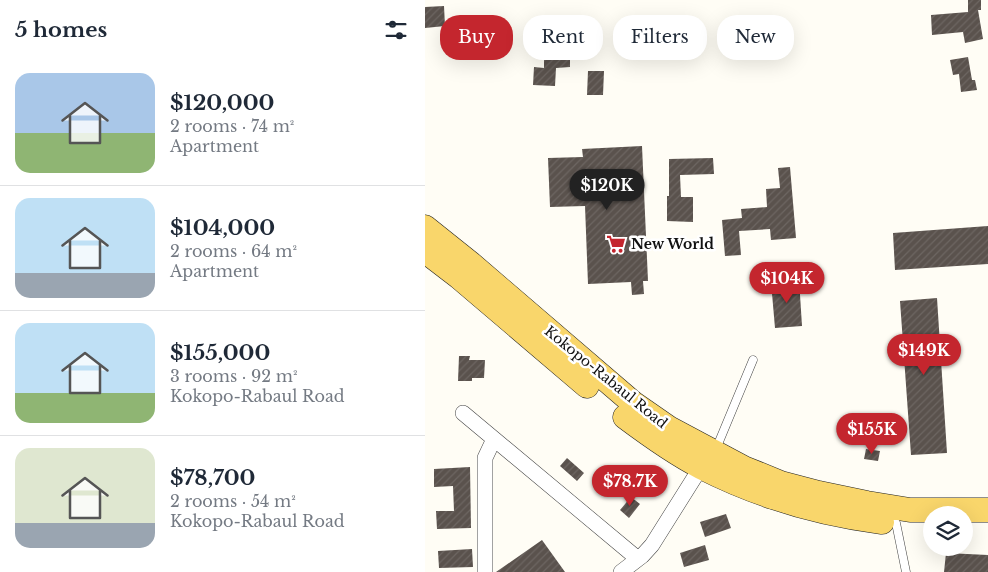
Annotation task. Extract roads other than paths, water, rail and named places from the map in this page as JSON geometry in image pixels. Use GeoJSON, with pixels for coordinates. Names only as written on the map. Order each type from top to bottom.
{"type":"FeatureCollection","features":[{"type":"Feature","properties":{"kind":"main road","name":"Kokopo-Rabaul Road"},"geometry":{"type":"LineString","coordinates":[[425,227],[470,263],[633,403],[669,428],[707,460],[744,468],[781,482],[819,493],[867,504],[910,510],[988,510]]}},
{"type":"Feature","properties":{"kind":"main road","name":"Kokopo-Rabaul Road"},"geometry":{"type":"LineString","coordinates":[[425,252],[466,283],[621,414],[658,441],[707,460],[767,494],[811,509],[861,519],[923,525]]}},
{"type":"Feature","properties":{"kind":"main road"},"geometry":{"type":"LineString","coordinates":[[973,527],[988,526]]}},
{"type":"Feature","properties":{"kind":"street"},"geometry":{"type":"LineString","coordinates":[[463,413],[638,559]]}},
{"type":"Feature","properties":{"kind":"street"},"geometry":{"type":"LineString","coordinates":[[485,572],[485,458],[494,439]]}},
{"type":"Feature","properties":{"kind":"street"},"geometry":{"type":"LineString","coordinates":[[621,572],[652,545],[707,460]]}},
{"type":"Feature","properties":{"kind":"lane"},"geometry":{"type":"LineString","coordinates":[[707,460],[753,360]]}},
{"type":"Feature","properties":{"kind":"lane"},"geometry":{"type":"LineString","coordinates":[[895,523],[906,572]]}},
{"type":"Feature","properties":{"kind":"place","name":"New World"},"geometry":{"type":"Point","coordinates":[616,244]}}]}
